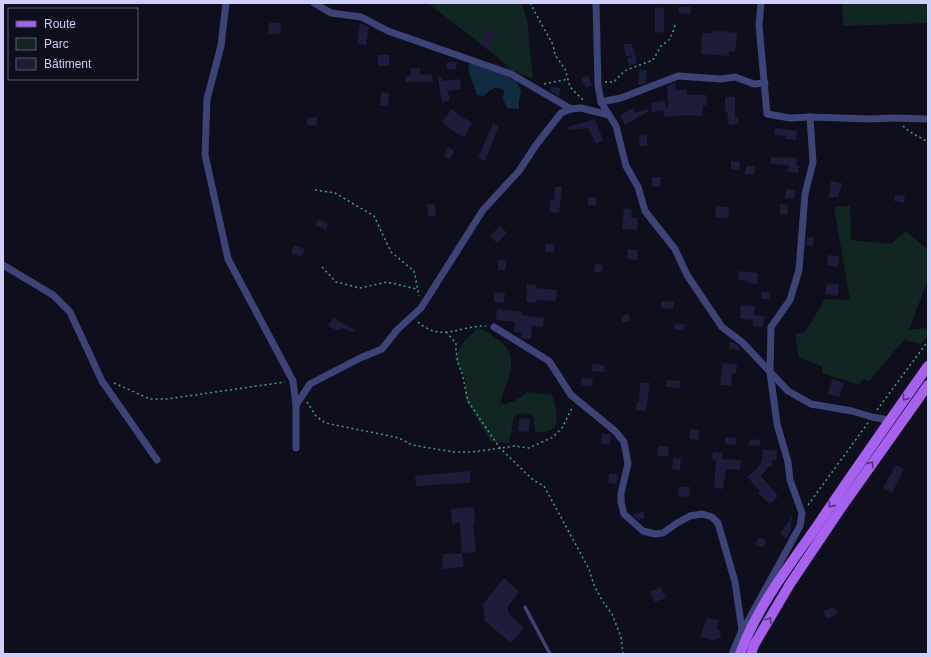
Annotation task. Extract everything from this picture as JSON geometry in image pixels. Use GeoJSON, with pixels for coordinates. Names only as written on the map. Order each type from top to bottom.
{"type":"FeatureCollection","features":[{"type":"Feature","properties":{"kind":"main road"},"geometry":{"type":"LineString","coordinates":[[740,654],[744,632],[889,420],[928,366]]}},
{"type":"Feature","properties":{"kind":"main road"},"geometry":{"type":"LineString","coordinates":[[751,654],[754,644],[790,584],[841,508],[928,385]]}},
{"type":"Feature","properties":{"kind":"street"},"geometry":{"type":"LineString","coordinates":[[226,3],[221,46],[207,99],[205,155],[228,259],[293,380],[296,405],[296,448]]}},
{"type":"Feature","properties":{"kind":"street"},"geometry":{"type":"LineString","coordinates":[[314,3],[331,13],[361,17],[388,31],[511,74],[571,109]]}},
{"type":"Feature","properties":{"kind":"street"},"geometry":{"type":"LineString","coordinates":[[596,3],[598,85],[601,102],[616,126],[626,166],[638,187],[645,211],[675,249],[687,275],[722,327],[742,342],[788,391],[811,404],[852,411],[889,420]]}},
{"type":"Feature","properties":{"kind":"street"},"geometry":{"type":"LineString","coordinates":[[761,3],[759,25],[767,114],[790,118],[928,119]]}},
{"type":"Feature","properties":{"kind":"street"},"geometry":{"type":"LineString","coordinates":[[601,102],[621,98],[678,76],[721,79],[735,77],[754,84],[765,83]]}},
{"type":"Feature","properties":{"kind":"street"},"geometry":{"type":"LineString","coordinates":[[296,405],[310,384],[360,358],[382,349],[397,330],[421,308],[483,210],[518,172],[536,145],[561,114],[571,109],[581,108],[609,115]]}},
{"type":"Feature","properties":{"kind":"street"},"geometry":{"type":"LineString","coordinates":[[732,654],[800,526],[802,513],[790,480],[788,462],[777,424],[770,372],[771,327],[790,300],[799,270],[805,194],[812,162],[810,117]]}},
{"type":"Feature","properties":{"kind":"street"},"geometry":{"type":"LineString","coordinates":[[3,266],[53,295],[70,312],[102,381],[157,460]]}},
{"type":"Feature","properties":{"kind":"street"},"geometry":{"type":"LineString","coordinates":[[494,327],[549,361],[571,395],[615,431],[624,442],[628,464],[621,493],[621,502],[624,514],[643,531],[655,534],[663,533],[690,516],[702,514],[712,517],[718,523],[735,582],[744,632]]}},
{"type":"Feature","properties":{"kind":"lane"},"geometry":{"type":"LineString","coordinates":[[525,607],[550,654]]}},
{"type":"Feature","properties":{"kind":"path"},"geometry":{"type":"LineString","coordinates":[[530,3],[553,45],[555,54],[565,69],[570,87],[595,112]]}},
{"type":"Feature","properties":{"kind":"path"},"geometry":{"type":"LineString","coordinates":[[598,85],[604,82],[614,82],[624,71],[653,60],[661,46],[670,39],[676,23]]}},
{"type":"Feature","properties":{"kind":"path"},"geometry":{"type":"LineString","coordinates":[[532,87],[568,79]]}},
{"type":"Feature","properties":{"kind":"path"},"geometry":{"type":"LineString","coordinates":[[902,124],[910,132],[928,142]]}},
{"type":"Feature","properties":{"kind":"path"},"geometry":{"type":"LineString","coordinates":[[315,190],[335,193],[374,216],[391,252],[414,271],[421,308]]}},
{"type":"Feature","properties":{"kind":"path"},"geometry":{"type":"LineString","coordinates":[[322,266],[336,282],[360,288],[387,282],[417,289]]}},
{"type":"Feature","properties":{"kind":"path"},"geometry":{"type":"LineString","coordinates":[[412,316],[426,329],[446,332],[479,326],[494,327]]}},
{"type":"Feature","properties":{"kind":"path"},"geometry":{"type":"LineString","coordinates":[[446,332],[456,343],[458,363],[462,373],[468,401],[500,448],[533,480],[544,486],[589,569],[594,585],[612,614],[620,637],[623,654]]}},
{"type":"Feature","properties":{"kind":"path"},"geometry":{"type":"LineString","coordinates":[[802,513],[928,341]]}},
{"type":"Feature","properties":{"kind":"path"},"geometry":{"type":"LineString","coordinates":[[102,381],[116,384],[137,395],[150,399],[167,399],[293,380]]}},
{"type":"Feature","properties":{"kind":"path"},"geometry":{"type":"LineString","coordinates":[[303,395],[316,416],[325,423],[384,434],[399,438],[412,445],[454,452],[472,452],[515,446],[529,448],[553,437],[562,428],[576,399]]}},
{"type":"Feature","properties":{"kind":"green space"},"geometry":{"type":"Polygon","coordinates":[[[428,3],[522,3],[527,20],[533,79],[509,69],[501,60],[428,3]]]}},
{"type":"Feature","properties":{"kind":"green space"},"geometry":{"type":"Polygon","coordinates":[[[842,3],[928,3],[928,23],[843,26],[842,3]]]}},
{"type":"Feature","properties":{"kind":"green space"},"geometry":{"type":"Polygon","coordinates":[[[850,206],[851,240],[891,244],[906,231],[928,250],[928,279],[909,330],[928,328],[928,335],[921,344],[904,340],[869,381],[862,379],[859,385],[822,373],[822,366],[799,358],[795,334],[805,332],[825,299],[850,300],[834,207],[850,206]]]}},
{"type":"Feature","properties":{"kind":"green space"},"geometry":{"type":"Polygon","coordinates":[[[478,328],[495,337],[505,346],[510,354],[510,370],[500,405],[515,401],[527,392],[552,395],[556,410],[557,422],[551,430],[535,432],[533,416],[522,413],[514,417],[509,443],[491,442],[465,399],[466,382],[455,359],[462,344],[478,328]]]}},
{"type":"Feature","properties":{"kind":"water"},"geometry":{"type":"Polygon","coordinates":[[[471,63],[505,75],[517,82],[521,91],[519,109],[507,108],[503,99],[504,90],[501,88],[495,88],[483,96],[477,95],[469,72],[468,66],[471,63]]]}},
{"type":"Feature","properties":{"kind":"building"},"geometry":{"type":"Polygon","coordinates":[[[664,7],[664,32],[655,33],[655,8],[664,7]]]}},
{"type":"Feature","properties":{"kind":"building"},"geometry":{"type":"Polygon","coordinates":[[[679,7],[691,7],[690,14],[679,13],[679,7]]]}},
{"type":"Feature","properties":{"kind":"building"},"geometry":{"type":"Polygon","coordinates":[[[269,23],[281,23],[280,34],[268,34],[269,23]]]}},
{"type":"Feature","properties":{"kind":"building"},"geometry":{"type":"Polygon","coordinates":[[[360,23],[369,27],[366,45],[357,44],[360,23]]]}},
{"type":"Feature","properties":{"kind":"building"},"geometry":{"type":"Polygon","coordinates":[[[487,30],[496,34],[489,48],[480,43],[487,30]]]}},
{"type":"Feature","properties":{"kind":"building"},"geometry":{"type":"Polygon","coordinates":[[[713,30],[737,33],[735,52],[729,51],[729,56],[701,54],[702,33],[712,33],[713,30]]]}},
{"type":"Feature","properties":{"kind":"building"},"geometry":{"type":"Polygon","coordinates":[[[623,44],[632,44],[637,63],[629,66],[627,59],[634,55],[626,56],[623,44]]]}},
{"type":"Feature","properties":{"kind":"building"},"geometry":{"type":"Polygon","coordinates":[[[378,55],[389,55],[389,66],[378,66],[378,55]]]}},
{"type":"Feature","properties":{"kind":"building"},"geometry":{"type":"Polygon","coordinates":[[[447,62],[457,62],[456,69],[447,69],[447,62]]]}},
{"type":"Feature","properties":{"kind":"building"},"geometry":{"type":"Polygon","coordinates":[[[411,68],[420,68],[420,75],[432,74],[433,82],[406,82],[405,77],[411,76],[411,68]]]}},
{"type":"Feature","properties":{"kind":"building"},"geometry":{"type":"Polygon","coordinates":[[[639,70],[647,70],[646,83],[638,85],[639,70]]]}},
{"type":"Feature","properties":{"kind":"building"},"geometry":{"type":"Polygon","coordinates":[[[588,75],[592,85],[586,88],[581,78],[588,75]]]}},
{"type":"Feature","properties":{"kind":"building"},"geometry":{"type":"Polygon","coordinates":[[[438,77],[441,77],[443,81],[460,79],[461,89],[447,91],[450,100],[442,103],[438,77]]]}},
{"type":"Feature","properties":{"kind":"building"},"geometry":{"type":"Polygon","coordinates":[[[675,83],[676,90],[687,90],[687,95],[706,95],[707,105],[703,105],[702,116],[689,115],[664,117],[663,110],[652,113],[651,103],[663,101],[663,99],[668,109],[667,86],[675,83]]]}},
{"type":"Feature","properties":{"kind":"building"},"geometry":{"type":"Polygon","coordinates":[[[550,87],[561,88],[559,96],[550,91],[550,87]]]}},
{"type":"Feature","properties":{"kind":"building"},"geometry":{"type":"Polygon","coordinates":[[[381,92],[389,93],[388,106],[380,105],[381,92]]]}},
{"type":"Feature","properties":{"kind":"building"},"geometry":{"type":"Polygon","coordinates":[[[725,97],[735,97],[735,118],[738,117],[739,124],[729,125],[727,111],[725,111],[725,97]]]}},
{"type":"Feature","properties":{"kind":"building"},"geometry":{"type":"Polygon","coordinates":[[[633,108],[635,113],[648,109],[649,111],[625,125],[620,115],[633,108]]]}},
{"type":"Feature","properties":{"kind":"building"},"geometry":{"type":"Polygon","coordinates":[[[452,109],[463,118],[472,122],[465,137],[454,132],[442,122],[452,109]]]}},
{"type":"Feature","properties":{"kind":"building"},"geometry":{"type":"Polygon","coordinates":[[[317,117],[317,126],[307,125],[307,118],[317,117]]]}},
{"type":"Feature","properties":{"kind":"building"},"geometry":{"type":"Polygon","coordinates":[[[595,119],[603,140],[596,144],[588,128],[568,130],[568,127],[595,119]]]}},
{"type":"Feature","properties":{"kind":"building"},"geometry":{"type":"Polygon","coordinates":[[[493,123],[499,126],[485,161],[478,158],[493,123]]]}},
{"type":"Feature","properties":{"kind":"building"},"geometry":{"type":"Polygon","coordinates":[[[775,128],[797,131],[796,140],[785,139],[786,136],[774,135],[775,128]]]}},
{"type":"Feature","properties":{"kind":"building"},"geometry":{"type":"Polygon","coordinates":[[[647,134],[647,146],[640,146],[639,135],[647,134]]]}},
{"type":"Feature","properties":{"kind":"building"},"geometry":{"type":"Polygon","coordinates":[[[448,147],[454,150],[450,159],[444,156],[448,147]]]}},
{"type":"Feature","properties":{"kind":"building"},"geometry":{"type":"Polygon","coordinates":[[[771,157],[797,158],[796,166],[799,166],[798,173],[788,172],[789,165],[771,164],[771,157]]]}},
{"type":"Feature","properties":{"kind":"building"},"geometry":{"type":"Polygon","coordinates":[[[731,161],[740,162],[739,170],[731,169],[731,161]]]}},
{"type":"Feature","properties":{"kind":"building"},"geometry":{"type":"Polygon","coordinates":[[[746,166],[755,166],[754,174],[745,174],[746,166]]]}},
{"type":"Feature","properties":{"kind":"building"},"geometry":{"type":"Polygon","coordinates":[[[652,177],[661,177],[660,187],[652,186],[652,177]]]}},
{"type":"Feature","properties":{"kind":"building"},"geometry":{"type":"Polygon","coordinates":[[[831,181],[842,183],[838,197],[829,197],[831,181]]]}},
{"type":"Feature","properties":{"kind":"building"},"geometry":{"type":"Polygon","coordinates":[[[555,187],[562,187],[559,213],[549,212],[551,199],[554,200],[555,187]]]}},
{"type":"Feature","properties":{"kind":"building"},"geometry":{"type":"Polygon","coordinates":[[[786,189],[795,190],[794,199],[785,198],[786,189]]]}},
{"type":"Feature","properties":{"kind":"building"},"geometry":{"type":"Polygon","coordinates":[[[895,195],[905,196],[904,203],[894,201],[895,195]]]}},
{"type":"Feature","properties":{"kind":"building"},"geometry":{"type":"Polygon","coordinates":[[[588,197],[596,197],[596,206],[588,205],[588,197]]]}},
{"type":"Feature","properties":{"kind":"building"},"geometry":{"type":"Polygon","coordinates":[[[427,204],[435,204],[436,216],[428,216],[427,204]]]}},
{"type":"Feature","properties":{"kind":"building"},"geometry":{"type":"Polygon","coordinates":[[[780,204],[788,205],[787,215],[780,214],[780,204]]]}},
{"type":"Feature","properties":{"kind":"building"},"geometry":{"type":"Polygon","coordinates":[[[716,206],[729,207],[728,218],[715,217],[716,206]]]}},
{"type":"Feature","properties":{"kind":"building"},"geometry":{"type":"Polygon","coordinates":[[[624,208],[632,209],[631,218],[638,218],[637,230],[622,229],[624,208]]]}},
{"type":"Feature","properties":{"kind":"building"},"geometry":{"type":"Polygon","coordinates":[[[318,219],[328,224],[326,230],[315,225],[318,219]]]}},
{"type":"Feature","properties":{"kind":"building"},"geometry":{"type":"Polygon","coordinates":[[[500,226],[507,233],[497,243],[490,236],[500,226]]]}},
{"type":"Feature","properties":{"kind":"building"},"geometry":{"type":"Polygon","coordinates":[[[807,237],[814,238],[813,246],[806,245],[807,237]]]}},
{"type":"Feature","properties":{"kind":"building"},"geometry":{"type":"Polygon","coordinates":[[[545,244],[554,244],[554,253],[545,252],[545,244]]]}},
{"type":"Feature","properties":{"kind":"building"},"geometry":{"type":"Polygon","coordinates":[[[294,245],[305,249],[302,257],[291,253],[294,245]]]}},
{"type":"Feature","properties":{"kind":"building"},"geometry":{"type":"Polygon","coordinates":[[[628,249],[638,250],[637,260],[627,259],[628,249]]]}},
{"type":"Feature","properties":{"kind":"building"},"geometry":{"type":"Polygon","coordinates":[[[828,255],[839,256],[838,267],[827,265],[828,255]]]}},
{"type":"Feature","properties":{"kind":"building"},"geometry":{"type":"Polygon","coordinates":[[[498,260],[506,260],[505,270],[498,270],[498,260]]]}},
{"type":"Feature","properties":{"kind":"building"},"geometry":{"type":"Polygon","coordinates":[[[595,264],[603,265],[602,272],[594,272],[595,264]]]}},
{"type":"Feature","properties":{"kind":"building"},"geometry":{"type":"Polygon","coordinates":[[[739,271],[758,273],[757,284],[749,283],[749,281],[738,280],[739,271]]]}},
{"type":"Feature","properties":{"kind":"building"},"geometry":{"type":"Polygon","coordinates":[[[827,283],[839,284],[838,296],[825,294],[827,283]]]}},
{"type":"Feature","properties":{"kind":"building"},"geometry":{"type":"Polygon","coordinates":[[[527,284],[536,285],[536,288],[557,290],[556,301],[536,300],[536,303],[526,302],[527,284]]]}},
{"type":"Feature","properties":{"kind":"building"},"geometry":{"type":"Polygon","coordinates":[[[494,292],[505,293],[504,303],[494,302],[494,292]]]}},
{"type":"Feature","properties":{"kind":"building"},"geometry":{"type":"Polygon","coordinates":[[[761,292],[770,292],[769,299],[761,299],[761,292]]]}},
{"type":"Feature","properties":{"kind":"building"},"geometry":{"type":"Polygon","coordinates":[[[661,301],[674,302],[673,309],[661,308],[661,301]]]}},
{"type":"Feature","properties":{"kind":"building"},"geometry":{"type":"Polygon","coordinates":[[[741,305],[755,306],[754,315],[764,316],[763,327],[753,326],[753,320],[740,319],[741,305]]]}},
{"type":"Feature","properties":{"kind":"building"},"geometry":{"type":"Polygon","coordinates":[[[497,309],[522,312],[522,315],[544,318],[543,327],[532,326],[531,339],[523,339],[521,338],[521,333],[514,332],[515,322],[496,320],[497,309]]]}},
{"type":"Feature","properties":{"kind":"building"},"geometry":{"type":"Polygon","coordinates":[[[629,314],[630,321],[622,322],[621,316],[629,314]]]}},
{"type":"Feature","properties":{"kind":"building"},"geometry":{"type":"Polygon","coordinates":[[[333,318],[355,330],[354,332],[341,328],[339,331],[328,326],[333,318]]]}},
{"type":"Feature","properties":{"kind":"building"},"geometry":{"type":"Polygon","coordinates":[[[675,323],[684,324],[683,330],[674,329],[675,323]]]}},
{"type":"Feature","properties":{"kind":"building"},"geometry":{"type":"Polygon","coordinates":[[[729,342],[739,346],[739,350],[729,349],[729,342]]]}},
{"type":"Feature","properties":{"kind":"building"},"geometry":{"type":"Polygon","coordinates":[[[723,363],[737,364],[736,373],[732,373],[731,386],[720,385],[723,363]]]}},
{"type":"Feature","properties":{"kind":"building"},"geometry":{"type":"Polygon","coordinates":[[[592,364],[605,365],[604,372],[592,371],[592,364]]]}},
{"type":"Feature","properties":{"kind":"building"},"geometry":{"type":"Polygon","coordinates":[[[582,378],[593,379],[592,386],[581,385],[582,378]]]}},
{"type":"Feature","properties":{"kind":"building"},"geometry":{"type":"Polygon","coordinates":[[[832,379],[844,383],[839,397],[828,394],[832,379]]]}},
{"type":"Feature","properties":{"kind":"building"},"geometry":{"type":"Polygon","coordinates":[[[667,380],[680,381],[680,388],[666,387],[667,380]]]}},
{"type":"Feature","properties":{"kind":"building"},"geometry":{"type":"Polygon","coordinates":[[[640,383],[650,383],[646,411],[636,410],[637,402],[639,402],[640,383]]]}},
{"type":"Feature","properties":{"kind":"building"},"geometry":{"type":"Polygon","coordinates":[[[519,418],[530,419],[529,432],[518,431],[519,418]]]}},
{"type":"Feature","properties":{"kind":"building"},"geometry":{"type":"Polygon","coordinates":[[[690,429],[699,430],[698,440],[690,439],[690,429]]]}},
{"type":"Feature","properties":{"kind":"building"},"geometry":{"type":"Polygon","coordinates":[[[602,434],[611,434],[610,445],[601,444],[602,434]]]}},
{"type":"Feature","properties":{"kind":"building"},"geometry":{"type":"Polygon","coordinates":[[[725,437],[736,438],[736,445],[725,444],[725,437]]]}},
{"type":"Feature","properties":{"kind":"building"},"geometry":{"type":"Polygon","coordinates":[[[750,439],[760,440],[760,446],[749,445],[750,439]]]}},
{"type":"Feature","properties":{"kind":"building"},"geometry":{"type":"Polygon","coordinates":[[[658,446],[669,447],[668,456],[657,456],[658,446]]]}},
{"type":"Feature","properties":{"kind":"building"},"geometry":{"type":"Polygon","coordinates":[[[763,449],[777,451],[776,460],[772,460],[772,466],[769,466],[761,476],[778,496],[770,504],[758,493],[760,491],[747,477],[754,472],[762,462],[763,449]]]}},
{"type":"Feature","properties":{"kind":"building"},"geometry":{"type":"Polygon","coordinates":[[[713,452],[723,453],[722,459],[741,460],[740,470],[726,469],[723,489],[714,488],[716,460],[712,459],[713,452]]]}},
{"type":"Feature","properties":{"kind":"building"},"geometry":{"type":"Polygon","coordinates":[[[673,458],[681,459],[680,470],[672,469],[673,458]]]}},
{"type":"Feature","properties":{"kind":"building"},"geometry":{"type":"Polygon","coordinates":[[[896,465],[904,469],[892,493],[883,488],[896,465]]]}},
{"type":"Feature","properties":{"kind":"building"},"geometry":{"type":"Polygon","coordinates":[[[470,471],[470,483],[416,486],[415,476],[470,471]]]}},
{"type":"Feature","properties":{"kind":"building"},"geometry":{"type":"Polygon","coordinates":[[[609,474],[618,474],[617,484],[608,483],[609,474]]]}},
{"type":"Feature","properties":{"kind":"building"},"geometry":{"type":"Polygon","coordinates":[[[679,487],[690,487],[689,497],[678,496],[679,487]]]}},
{"type":"Feature","properties":{"kind":"building"},"geometry":{"type":"Polygon","coordinates":[[[474,507],[475,522],[473,523],[476,552],[462,553],[460,523],[452,524],[451,509],[474,507]]]}},
{"type":"Feature","properties":{"kind":"building"},"geometry":{"type":"Polygon","coordinates":[[[643,511],[645,518],[638,520],[633,515],[643,511]]]}},
{"type":"Feature","properties":{"kind":"building"},"geometry":{"type":"Polygon","coordinates":[[[792,516],[791,530],[786,538],[780,534],[792,516]]]}},
{"type":"Feature","properties":{"kind":"building"},"geometry":{"type":"Polygon","coordinates":[[[759,537],[767,541],[763,548],[755,544],[759,537]]]}},
{"type":"Feature","properties":{"kind":"building"},"geometry":{"type":"Polygon","coordinates":[[[462,553],[464,567],[442,569],[443,554],[462,553]]]}},
{"type":"Feature","properties":{"kind":"building"},"geometry":{"type":"Polygon","coordinates":[[[504,578],[519,592],[508,606],[508,613],[524,628],[511,643],[485,621],[483,604],[504,578]]]}},
{"type":"Feature","properties":{"kind":"building"},"geometry":{"type":"Polygon","coordinates":[[[661,587],[666,598],[655,602],[650,592],[661,587]]]}},
{"type":"Feature","properties":{"kind":"building"},"geometry":{"type":"Polygon","coordinates":[[[834,607],[838,614],[827,619],[823,611],[834,607]]]}},
{"type":"Feature","properties":{"kind":"building"},"geometry":{"type":"Polygon","coordinates":[[[707,618],[718,620],[717,630],[721,631],[720,639],[716,638],[715,641],[700,637],[707,618]]]}}]}
